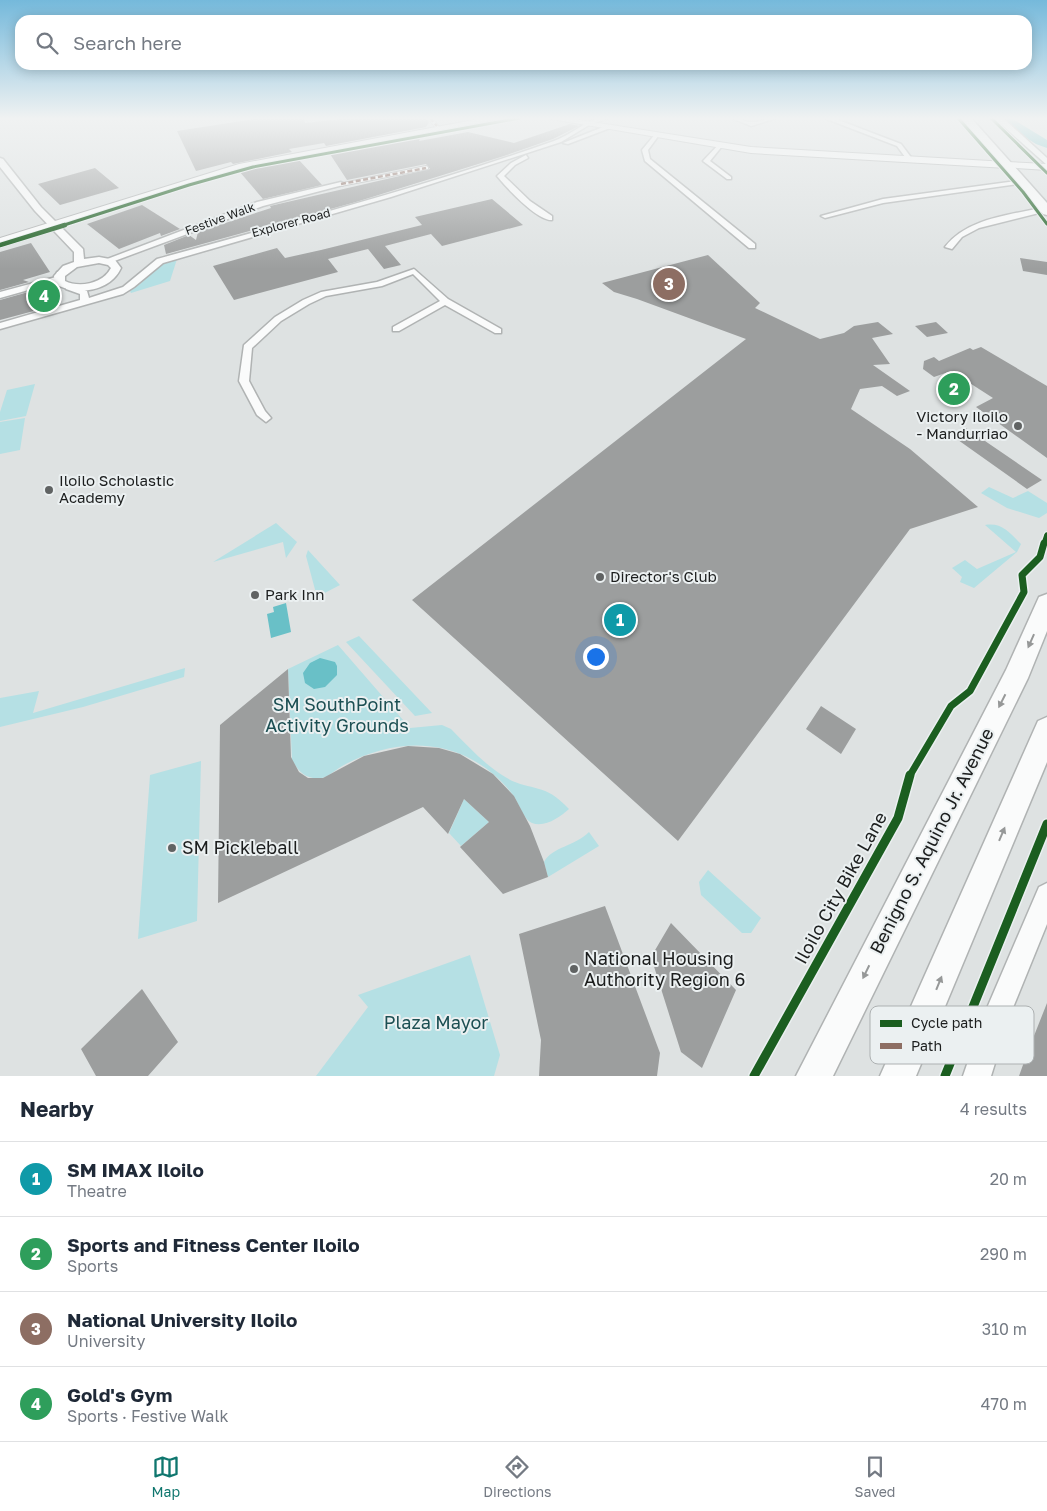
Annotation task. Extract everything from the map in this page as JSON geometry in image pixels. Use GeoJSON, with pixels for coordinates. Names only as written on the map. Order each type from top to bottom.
{"type":"FeatureCollection","features":[{"type":"Feature","properties":{"kind":"highway"},"geometry":{"type":"LineString","coordinates":[[1010,168],[1046,210]]}},
{"type":"Feature","properties":{"kind":"highway"},"geometry":{"type":"LineString","coordinates":[[1027,168],[1047,188]]}},
{"type":"Feature","properties":{"kind":"highway","name":"Benigno S. Aquino Jr. Avenue"},"geometry":{"type":"LineString","coordinates":[[814,1076],[1014,678],[1047,604]]}},
{"type":"Feature","properties":{"kind":"highway"},"geometry":{"type":"LineString","coordinates":[[928,1006],[1047,730]]}},
{"type":"Feature","properties":{"kind":"highway"},"geometry":{"type":"LineString","coordinates":[[898,1076],[903,1064]]}},
{"type":"Feature","properties":{"kind":"main road"},"geometry":{"type":"LineString","coordinates":[[0,241],[18,233],[93,209],[182,177],[215,168]]}},
{"type":"Feature","properties":{"kind":"main road"},"geometry":{"type":"LineString","coordinates":[[93,209],[237,168]]}},
{"type":"Feature","properties":{"kind":"main road"},"geometry":{"type":"LineString","coordinates":[[0,234],[18,233]]}},
{"type":"Feature","properties":{"kind":"street"},"geometry":{"type":"LineString","coordinates":[[5,168],[18,186],[79,251],[79,263]]}},
{"type":"Feature","properties":{"kind":"street","name":"Festive Walk"},"geometry":{"type":"LineString","coordinates":[[106,261],[260,204],[341,184],[425,168]]}},
{"type":"Feature","properties":{"kind":"street","name":"Explorer Road"},"geometry":{"type":"LineString","coordinates":[[0,326],[127,289],[136,284],[149,268],[160,261],[389,196],[475,168]]}},
{"type":"Feature","properties":{"kind":"street"},"geometry":{"type":"LineString","coordinates":[[509,168],[500,176],[527,203],[549,218]]}},
{"type":"Feature","properties":{"kind":"street"},"geometry":{"type":"LineString","coordinates":[[657,168],[752,246]]}},
{"type":"Feature","properties":{"kind":"street"},"geometry":{"type":"LineString","coordinates":[[716,168],[729,178]]}},
{"type":"Feature","properties":{"kind":"street"},"geometry":{"type":"LineString","coordinates":[[825,216],[882,202],[1023,182]]}},
{"type":"Feature","properties":{"kind":"street"},"geometry":{"type":"LineString","coordinates":[[949,247],[959,235],[976,226],[1046,210]]}},
{"type":"Feature","properties":{"kind":"street"},"geometry":{"type":"LineString","coordinates":[[0,295],[61,278],[60,274],[79,263],[106,261],[115,265],[116,268],[111,277],[88,287],[69,287]]}},
{"type":"Feature","properties":{"kind":"street"},"geometry":{"type":"LineString","coordinates":[[266,418],[261,413],[244,381],[247,347],[278,319],[306,302],[324,294],[379,284],[414,271],[445,301],[498,331]]}},
{"type":"Feature","properties":{"kind":"street"},"geometry":{"type":"LineString","coordinates":[[60,274],[59,282],[84,294],[85,302]]}},
{"type":"Feature","properties":{"kind":"street"},"geometry":{"type":"LineString","coordinates":[[396,329],[445,301]]}},
{"type":"Feature","properties":{"kind":"street"},"geometry":{"type":"LineString","coordinates":[[1001,1006],[1047,895]]}},
{"type":"Feature","properties":{"kind":"street"},"geometry":{"type":"LineString","coordinates":[[977,1076],[981,1064]]}},
{"type":"Feature","properties":{"kind":"green space"},"geometry":{"type":"Polygon","coordinates":[[[177,259],[170,281],[131,293],[130,291],[161,265],[177,259]]]}},
{"type":"Feature","properties":{"kind":"green space"},"geometry":{"type":"Polygon","coordinates":[[[35,384],[26,416],[0,421],[0,412],[7,390],[35,384]]]}},
{"type":"Feature","properties":{"kind":"green space"},"geometry":{"type":"Polygon","coordinates":[[[25,418],[20,450],[0,454],[0,422],[25,418]]]}},
{"type":"Feature","properties":{"kind":"green space"},"geometry":{"type":"Polygon","coordinates":[[[989,487],[1013,498],[1028,491],[1047,503],[1047,513],[1039,518],[1007,508],[981,493],[989,487]]]}},
{"type":"Feature","properties":{"kind":"green space"},"geometry":{"type":"Polygon","coordinates":[[[276,523],[297,542],[286,558],[283,542],[213,562],[276,523]]]}},
{"type":"Feature","properties":{"kind":"green space"},"geometry":{"type":"Polygon","coordinates":[[[985,525],[1001,527],[1021,544],[1017,552],[974,588],[960,582],[962,577],[952,568],[965,560],[977,569],[1016,552],[985,525]]]}},
{"type":"Feature","properties":{"kind":"green space"},"geometry":{"type":"Polygon","coordinates":[[[308,550],[340,585],[317,597],[306,556],[308,550]]]}},
{"type":"Feature","properties":{"kind":"green space"},"geometry":{"type":"Polygon","coordinates":[[[359,636],[432,713],[415,716],[346,642],[359,636]]]}},
{"type":"Feature","properties":{"kind":"green space","name":"SM SouthPoint Activity Grounds"},"geometry":{"type":"Polygon","coordinates":[[[338,645],[410,728],[442,725],[451,729],[482,759],[502,775],[520,784],[551,794],[569,809],[547,823],[532,823],[506,786],[490,771],[462,754],[429,746],[404,746],[379,751],[355,759],[322,778],[312,778],[304,774],[292,760],[288,669],[338,645]]]}},
{"type":"Feature","properties":{"kind":"green space"},"geometry":{"type":"Polygon","coordinates":[[[185,668],[184,677],[83,707],[0,727],[0,698],[39,691],[33,713],[185,668]]]}},
{"type":"Feature","properties":{"kind":"green space","name":"SM Pickleball"},"geometry":{"type":"Polygon","coordinates":[[[201,761],[197,921],[138,939],[150,775],[201,761]]]}},
{"type":"Feature","properties":{"kind":"green space"},"geometry":{"type":"Polygon","coordinates":[[[464,799],[489,822],[461,846],[449,833],[464,799]]]}},
{"type":"Feature","properties":{"kind":"green space"},"geometry":{"type":"Polygon","coordinates":[[[589,832],[599,846],[548,877],[544,862],[548,857],[589,832]]]}},
{"type":"Feature","properties":{"kind":"green space"},"geometry":{"type":"Polygon","coordinates":[[[708,870],[761,918],[751,933],[742,933],[701,895],[699,882],[708,870]]]}},
{"type":"Feature","properties":{"kind":"green space","name":"Plaza Mayor"},"geometry":{"type":"Polygon","coordinates":[[[470,955],[500,1055],[494,1076],[316,1076],[368,1007],[358,995],[470,955]]]}},
{"type":"Feature","properties":{"kind":"water"},"geometry":{"type":"Polygon","coordinates":[[[286,603],[291,632],[271,638],[267,614],[274,612],[273,607],[286,603]]]}},
{"type":"Feature","properties":{"kind":"water"},"geometry":{"type":"Polygon","coordinates":[[[320,658],[335,662],[337,675],[325,687],[314,689],[305,683],[303,673],[310,663],[320,658]]]}},
{"type":"Feature","properties":{"kind":"building"},"geometry":{"type":"Polygon","coordinates":[[[95,168],[119,188],[60,205],[38,184],[95,168]]]}},
{"type":"Feature","properties":{"kind":"building"},"geometry":{"type":"Polygon","coordinates":[[[195,168],[207,168],[196,171],[195,168]]]}},
{"type":"Feature","properties":{"kind":"building"},"geometry":{"type":"Polygon","coordinates":[[[254,168],[307,168],[322,185],[263,199],[239,171],[254,168]]]}},
{"type":"Feature","properties":{"kind":"building"},"geometry":{"type":"Polygon","coordinates":[[[339,168],[405,168],[347,180],[339,168]]]}},
{"type":"Feature","properties":{"kind":"building"},"geometry":{"type":"Polygon","coordinates":[[[465,168],[356,202],[166,254],[164,245],[189,235],[196,240],[198,232],[271,208],[270,206],[430,169],[465,168]]]}},
{"type":"Feature","properties":{"kind":"building"},"geometry":{"type":"Polygon","coordinates":[[[492,199],[523,225],[442,246],[431,234],[385,246],[401,265],[384,269],[368,249],[328,259],[338,272],[234,300],[213,266],[277,248],[285,258],[321,250],[422,225],[415,217],[492,199]]]}},
{"type":"Feature","properties":{"kind":"building"},"geometry":{"type":"Polygon","coordinates":[[[142,205],[180,229],[161,236],[160,233],[119,249],[87,224],[142,205]]]}},
{"type":"Feature","properties":{"kind":"building"},"geometry":{"type":"Polygon","coordinates":[[[31,243],[50,272],[23,280],[29,282],[0,290],[0,252],[31,243]]]}},
{"type":"Feature","properties":{"kind":"building"},"geometry":{"type":"Polygon","coordinates":[[[708,255],[760,303],[755,308],[820,339],[844,333],[854,326],[878,322],[893,334],[872,338],[890,364],[873,365],[910,391],[897,396],[882,386],[860,389],[851,409],[910,449],[978,507],[910,529],[678,841],[412,600],[746,339],[614,292],[602,283],[708,255]]]}},
{"type":"Feature","properties":{"kind":"building"},"geometry":{"type":"Polygon","coordinates":[[[1020,258],[1047,262],[1047,275],[1023,271],[1020,258]]]}},
{"type":"Feature","properties":{"kind":"building"},"geometry":{"type":"Polygon","coordinates":[[[46,287],[58,291],[60,304],[0,320],[0,300],[46,287]]]}},
{"type":"Feature","properties":{"kind":"building"},"geometry":{"type":"Polygon","coordinates":[[[936,322],[948,333],[927,337],[915,326],[936,322]]]}},
{"type":"Feature","properties":{"kind":"building"},"geometry":{"type":"Polygon","coordinates":[[[981,347],[1047,386],[1047,458],[976,407],[993,398],[951,371],[934,377],[923,369],[924,361],[934,357],[939,361],[970,348],[973,350],[981,347]]]}},
{"type":"Feature","properties":{"kind":"building"},"geometry":{"type":"Polygon","coordinates":[[[966,428],[1042,480],[1027,489],[951,435],[966,428]]]}},
{"type":"Feature","properties":{"kind":"building"},"geometry":{"type":"Polygon","coordinates":[[[288,669],[291,757],[299,772],[308,778],[323,778],[364,756],[408,746],[439,748],[460,754],[493,774],[514,796],[530,826],[548,877],[503,894],[460,847],[489,822],[464,799],[448,834],[423,807],[218,903],[220,725],[288,669]]]}},
{"type":"Feature","properties":{"kind":"building"},"geometry":{"type":"Polygon","coordinates":[[[821,706],[856,729],[841,754],[806,729],[821,706]]]}},
{"type":"Feature","properties":{"kind":"building"},"geometry":{"type":"Polygon","coordinates":[[[605,906],[660,1053],[657,1076],[539,1076],[541,1040],[519,934],[605,906]]]}},
{"type":"Feature","properties":{"kind":"building"},"geometry":{"type":"Polygon","coordinates":[[[671,923],[736,990],[702,1068],[681,1052],[651,957],[671,923]]]}},
{"type":"Feature","properties":{"kind":"building"},"geometry":{"type":"Polygon","coordinates":[[[142,989],[178,1042],[148,1076],[96,1076],[81,1049],[142,989]]]}},
{"type":"Feature","properties":{"kind":"building"},"geometry":{"type":"Polygon","coordinates":[[[1047,1003],[1047,1076],[1019,1076],[1023,1064],[1034,1064],[1034,1036],[1047,1003]]]}},
{"type":"Feature","properties":{"kind":"marked path"},"geometry":{"type":"LineString","coordinates":[[341,184],[425,168]]}},
{"type":"Feature","properties":{"kind":"cycle path"},"geometry":{"type":"LineString","coordinates":[[0,245],[221,175],[248,168]]}},
{"type":"Feature","properties":{"kind":"cycle path"},"geometry":{"type":"LineString","coordinates":[[1002,168],[1047,224]]}},
{"type":"Feature","properties":{"kind":"cycle path"},"geometry":{"type":"LineString","coordinates":[[1042,168],[1047,173]]}},
{"type":"Feature","properties":{"kind":"cycle path","name":"Iloilo City Bike Lane"},"geometry":{"type":"LineString","coordinates":[[754,1076],[898,818],[909,777],[951,706],[970,691],[1024,592],[1022,575],[1040,557],[1047,535]]}},
{"type":"Feature","properties":{"kind":"cycle path"},"geometry":{"type":"LineString","coordinates":[[973,1006],[1047,824]]}},
{"type":"Feature","properties":{"kind":"cycle path"},"geometry":{"type":"LineString","coordinates":[[945,1076],[950,1064]]}},
{"type":"Feature","properties":{"kind":"place","name":"National University Iloilo"},"geometry":{"type":"Point","coordinates":[669,284]}},
{"type":"Feature","properties":{"kind":"place","name":"Gold's Gym"},"geometry":{"type":"Point","coordinates":[44,296]}},
{"type":"Feature","properties":{"kind":"place","name":"Sports and Fitness Center Iloilo"},"geometry":{"type":"Point","coordinates":[954,389]}},
{"type":"Feature","properties":{"kind":"place","name":"Victory Iloilo - Mandurriao"},"geometry":{"type":"Point","coordinates":[1018,426]}},
{"type":"Feature","properties":{"kind":"place","name":"Iloilo Scholastic Academy"},"geometry":{"type":"Point","coordinates":[49,490]}},
{"type":"Feature","properties":{"kind":"place","name":"Director's Club"},"geometry":{"type":"Point","coordinates":[600,577]}},
{"type":"Feature","properties":{"kind":"place","name":"Park Inn"},"geometry":{"type":"Point","coordinates":[255,595]}},
{"type":"Feature","properties":{"kind":"place","name":"SM IMAX Iloilo"},"geometry":{"type":"Point","coordinates":[620,620]}},
{"type":"Feature","properties":{"kind":"place","name":"SM Pickleball"},"geometry":{"type":"Point","coordinates":[172,848]}},
{"type":"Feature","properties":{"kind":"place","name":"National Housing Authority Region 6"},"geometry":{"type":"Point","coordinates":[574,969]}}]}
